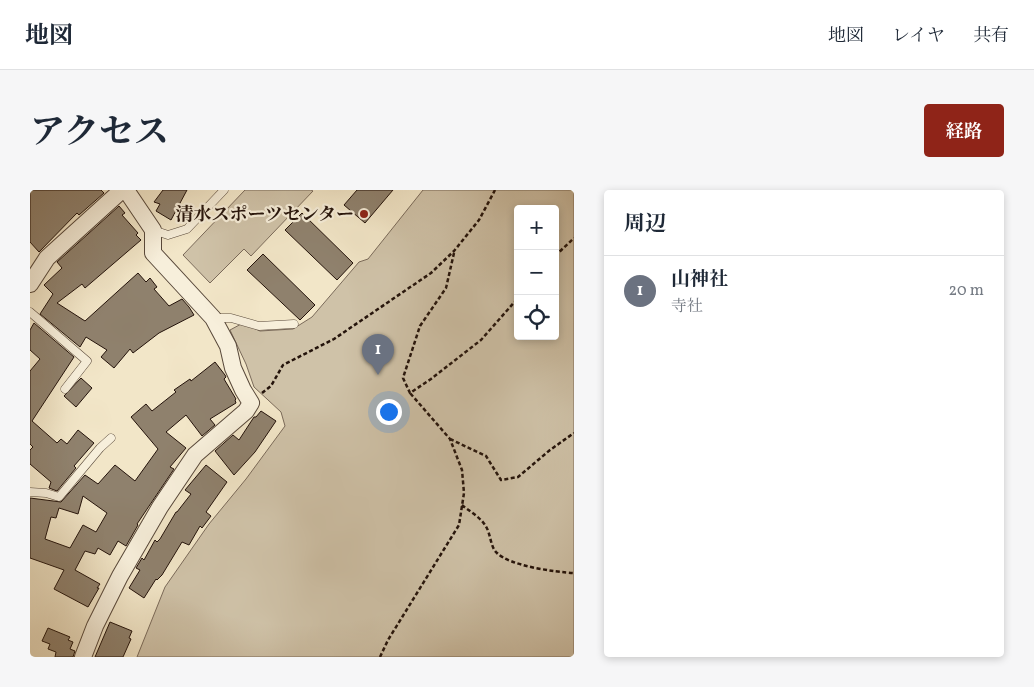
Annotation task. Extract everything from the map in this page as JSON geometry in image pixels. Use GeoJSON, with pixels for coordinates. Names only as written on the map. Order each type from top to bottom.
{"type":"FeatureCollection","features":[{"type":"Feature","properties":{"kind":"street"},"geometry":{"type":"LineString","coordinates":[[30,284],[47,258],[127,192],[153,230],[153,253],[213,318],[228,346],[233,368],[243,390],[252,403],[246,411],[195,455],[160,507],[120,576],[95,626],[83,657]]}},
{"type":"Feature","properties":{"kind":"lane"},"geometry":{"type":"LineString","coordinates":[[153,230],[168,235],[187,229],[224,190]]}},
{"type":"Feature","properties":{"kind":"lane"},"geometry":{"type":"LineString","coordinates":[[30,312],[87,361],[64,389]]}},
{"type":"Feature","properties":{"kind":"lane"},"geometry":{"type":"LineString","coordinates":[[213,318],[231,318],[259,326],[294,324]]}},
{"type":"Feature","properties":{"kind":"lane"},"geometry":{"type":"LineString","coordinates":[[30,492],[46,493],[58,497],[100,448],[111,438]]}},
{"type":"Feature","properties":{"kind":"path"},"geometry":{"type":"LineString","coordinates":[[252,403],[271,386],[283,365],[355,326],[431,273],[454,251],[479,220],[495,190]]}},
{"type":"Feature","properties":{"kind":"path"},"geometry":{"type":"LineString","coordinates":[[559,252],[574,238]]}},
{"type":"Feature","properties":{"kind":"path"},"geometry":{"type":"LineString","coordinates":[[380,657],[388,640],[459,526],[464,493],[462,470],[450,439],[410,393],[403,378],[420,326],[446,288],[454,251]]}},
{"type":"Feature","properties":{"kind":"path"},"geometry":{"type":"LineString","coordinates":[[410,393],[431,380],[481,340],[514,303]]}},
{"type":"Feature","properties":{"kind":"path"},"geometry":{"type":"LineString","coordinates":[[450,439],[486,456],[502,480],[518,477],[574,433]]}},
{"type":"Feature","properties":{"kind":"path"},"geometry":{"type":"LineString","coordinates":[[462,505],[485,524],[496,553],[509,560],[534,567],[555,572],[574,573]]}},
{"type":"Feature","properties":{"kind":"shaded area"},"geometry":{"type":"Polygon","coordinates":[[[245,190],[313,191],[251,256],[244,249],[210,283],[183,255],[245,190]]]}},
{"type":"Feature","properties":{"kind":"shaded area"},"geometry":{"type":"Polygon","coordinates":[[[423,190],[574,190],[574,657],[137,657],[165,587],[209,524],[246,479],[285,426],[281,412],[254,387],[246,364],[230,330],[243,323],[260,331],[293,329],[312,317],[359,262],[368,259],[423,190]]]}},
{"type":"Feature","properties":{"kind":"building"},"geometry":{"type":"Polygon","coordinates":[[[30,190],[101,190],[104,193],[79,215],[77,213],[39,252],[30,242],[30,190]]]}},
{"type":"Feature","properties":{"kind":"building"},"geometry":{"type":"Polygon","coordinates":[[[163,190],[187,190],[171,220],[156,211],[160,204],[154,202],[163,190]]]}},
{"type":"Feature","properties":{"kind":"building","name":"清水スポーツセンター"},"geometry":{"type":"Polygon","coordinates":[[[357,190],[393,190],[365,223],[344,205],[357,190]]]}},
{"type":"Feature","properties":{"kind":"building"},"geometry":{"type":"Polygon","coordinates":[[[119,206],[125,213],[122,215],[138,233],[136,235],[141,240],[85,288],[82,284],[57,303],[85,321],[138,273],[146,282],[150,278],[157,287],[154,289],[169,306],[182,299],[194,315],[159,333],[133,353],[130,349],[114,368],[101,357],[107,350],[86,337],[80,347],[40,314],[53,294],[44,285],[62,268],[57,262],[119,206]]]}},
{"type":"Feature","properties":{"kind":"building"},"geometry":{"type":"Polygon","coordinates":[[[302,213],[353,263],[337,280],[285,230],[302,213]]]}},
{"type":"Feature","properties":{"kind":"building"},"geometry":{"type":"Polygon","coordinates":[[[263,254],[315,305],[300,320],[247,270],[263,254]]]}},
{"type":"Feature","properties":{"kind":"building"},"geometry":{"type":"Polygon","coordinates":[[[34,323],[74,357],[32,421],[57,443],[61,439],[67,444],[78,430],[94,443],[74,466],[76,468],[57,491],[49,488],[51,482],[30,464],[30,450],[33,447],[30,444],[30,371],[40,359],[30,350],[30,330],[34,323]]]}},
{"type":"Feature","properties":{"kind":"building"},"geometry":{"type":"Polygon","coordinates":[[[215,362],[225,375],[224,379],[236,399],[236,403],[210,419],[215,425],[202,436],[186,415],[166,432],[186,448],[170,467],[174,469],[137,524],[126,546],[118,541],[110,555],[98,548],[95,554],[85,551],[75,570],[100,584],[88,607],[54,589],[64,570],[30,558],[30,498],[61,502],[85,475],[98,484],[115,465],[135,481],[158,449],[131,417],[146,404],[152,411],[176,392],[174,390],[190,379],[191,381],[215,362]],[[83,496],[78,514],[59,508],[56,518],[51,517],[45,539],[70,548],[83,525],[96,532],[107,513],[83,496]]]}},
{"type":"Feature","properties":{"kind":"building"},"geometry":{"type":"Polygon","coordinates":[[[81,378],[92,388],[76,407],[64,396],[81,378]]]}},
{"type":"Feature","properties":{"kind":"building"},"geometry":{"type":"Polygon","coordinates":[[[261,411],[276,421],[255,452],[234,475],[215,451],[233,435],[239,440],[254,417],[261,411]]]}},
{"type":"Feature","properties":{"kind":"building"},"geometry":{"type":"Polygon","coordinates":[[[206,465],[227,482],[206,512],[211,516],[202,528],[200,526],[189,545],[182,542],[162,575],[156,579],[144,598],[129,588],[140,570],[136,568],[142,558],[144,560],[155,540],[157,542],[160,539],[176,512],[191,494],[185,490],[206,465]]]}},
{"type":"Feature","properties":{"kind":"building"},"geometry":{"type":"Polygon","coordinates":[[[110,622],[132,631],[129,638],[131,639],[123,657],[95,657],[110,622]]]}},
{"type":"Feature","properties":{"kind":"building"},"geometry":{"type":"Polygon","coordinates":[[[48,628],[70,637],[68,640],[73,642],[70,649],[75,651],[73,657],[55,657],[56,652],[48,649],[50,644],[42,641],[48,628]]]}},
{"type":"Feature","properties":{"kind":"place","name":"清水スポーツセンター"},"geometry":{"type":"Point","coordinates":[364,214]}},
{"type":"Feature","properties":{"kind":"place","name":"山神社"},"geometry":{"type":"Point","coordinates":[378,375]}}]}
